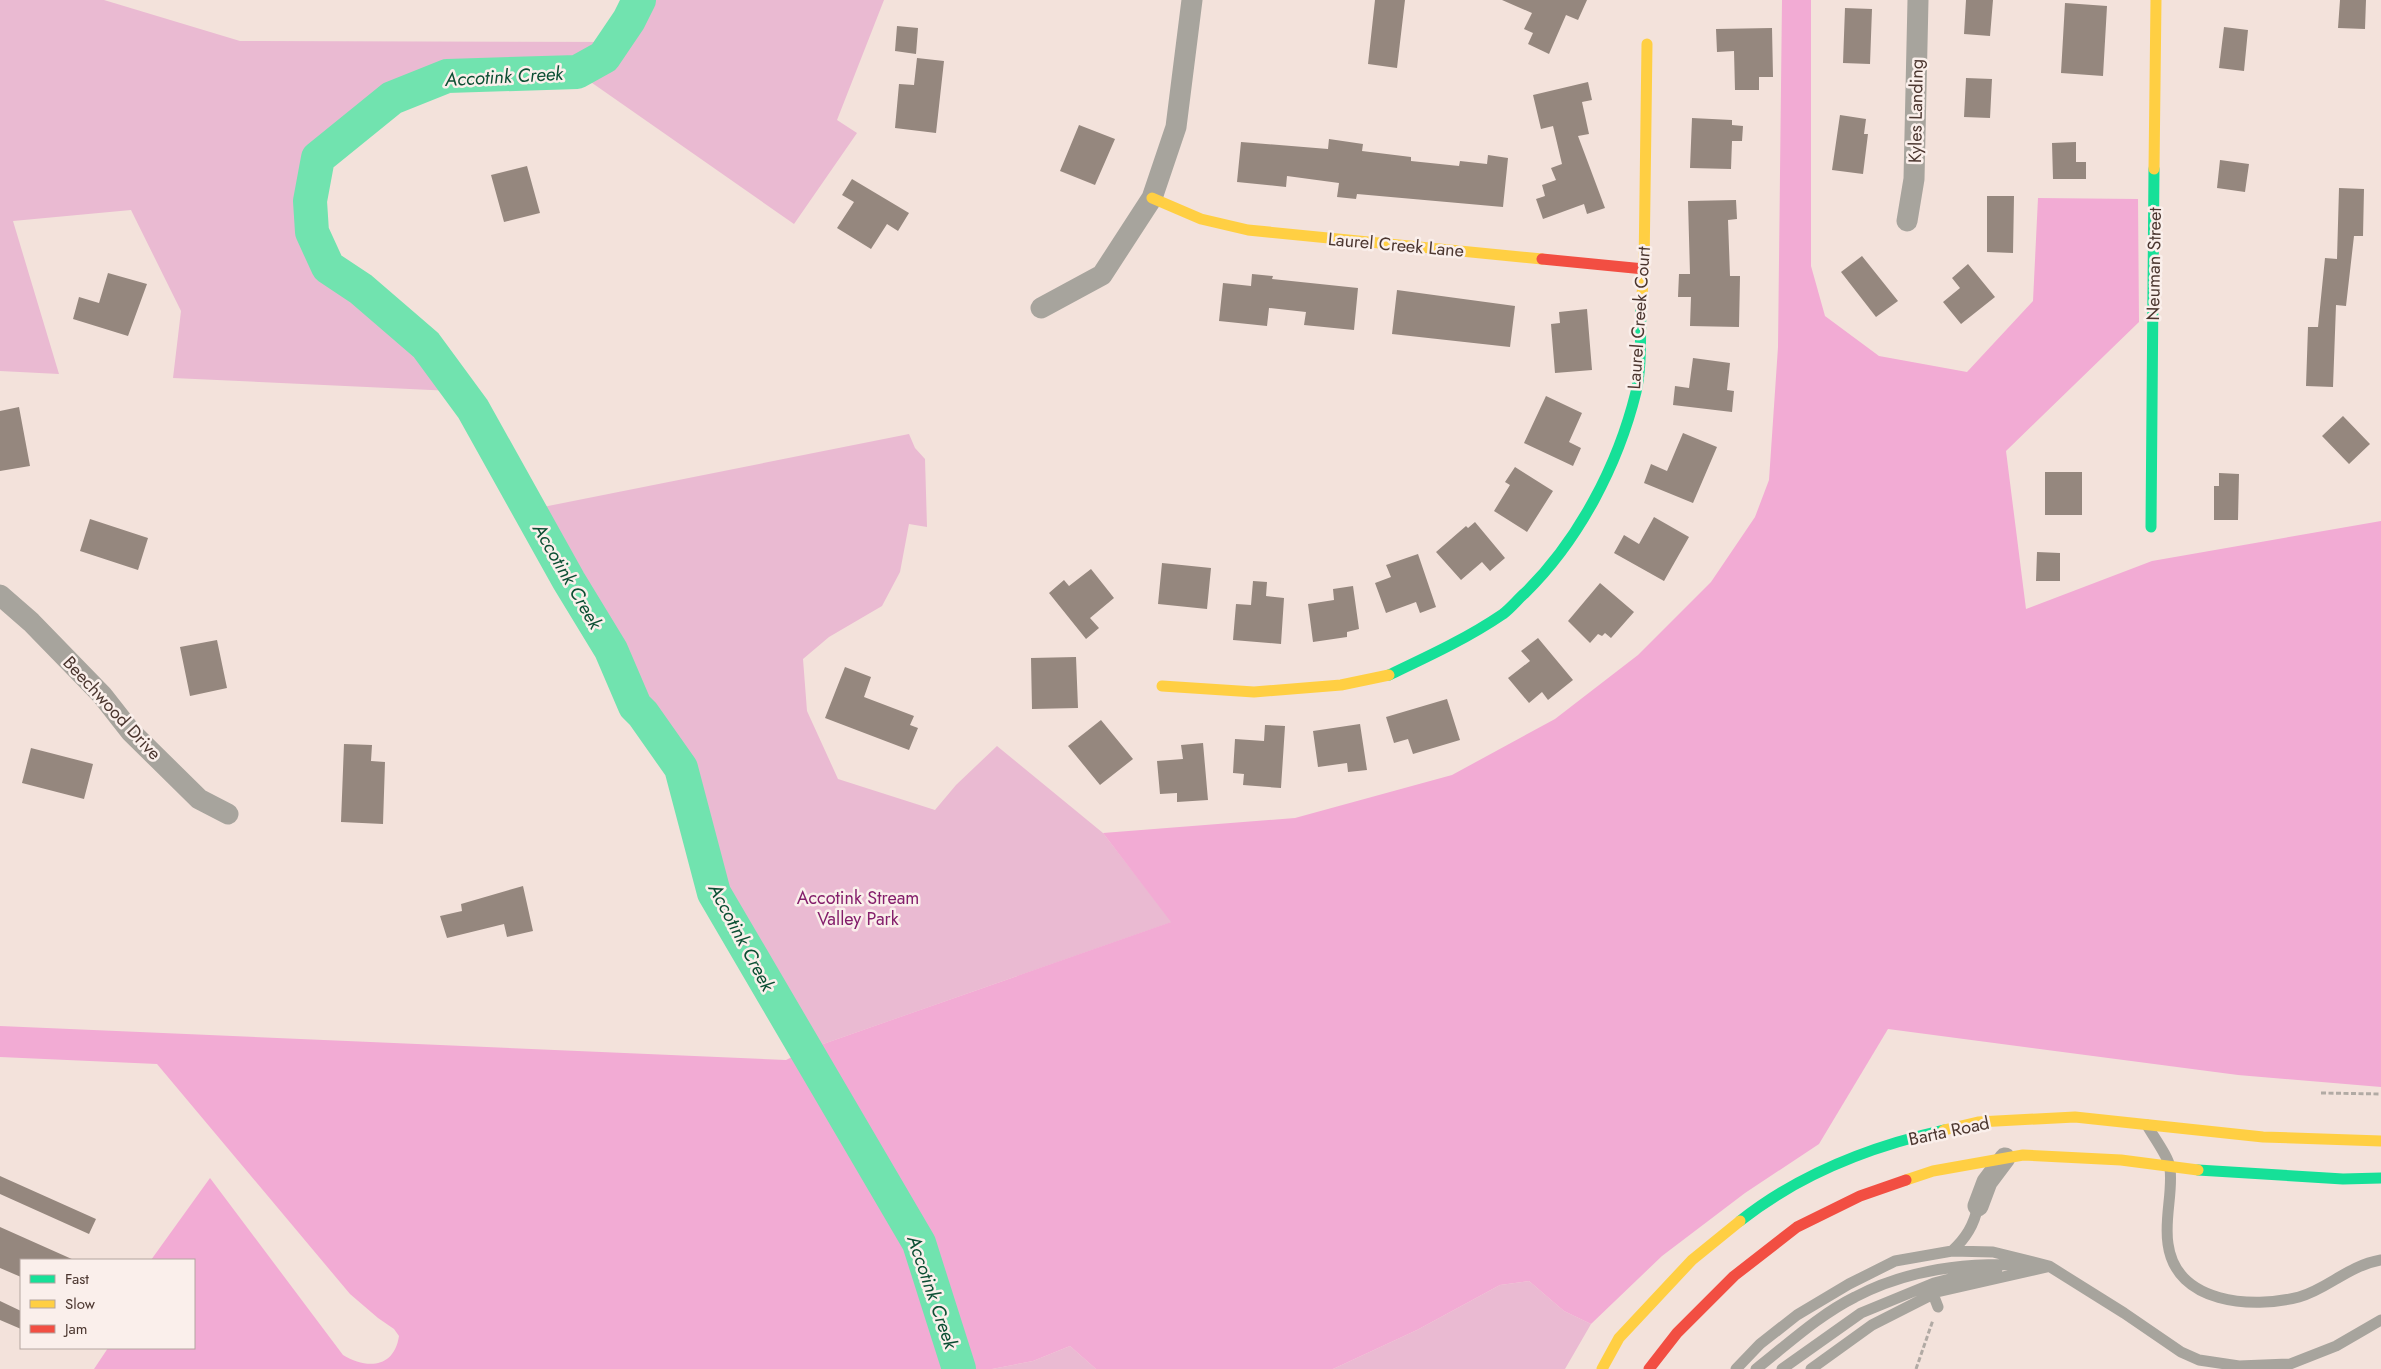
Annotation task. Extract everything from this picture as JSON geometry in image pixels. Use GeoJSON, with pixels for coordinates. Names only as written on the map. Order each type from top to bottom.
{"type":"FeatureCollection","features":[{"type":"Feature","properties":{"kind":"street"},"geometry":{"type":"LineString","coordinates":[[1041,308],[1102,275],[1152,198],[1176,128],[1192,0]]}},
{"type":"Feature","properties":{"kind":"street","name":"Kyles Landing"},"geometry":{"type":"LineString","coordinates":[[1907,221],[1914,180],[1918,0]]}},
{"type":"Feature","properties":{"kind":"street","name":"Neuman Street"},"geometry":{"type":"LineString","coordinates":[[2151,527],[2156,0]]}},
{"type":"Feature","properties":{"kind":"street","name":"Laurel Creek Court"},"geometry":{"type":"LineString","coordinates":[[1162,686],[1254,692],[1341,685],[1384,677],[1423,659],[1504,613],[1538,580],[1571,538],[1604,482],[1623,433],[1636,390],[1644,269],[1647,44]]}},
{"type":"Feature","properties":{"kind":"street","name":"Laurel Creek Lane"},"geometry":{"type":"LineString","coordinates":[[1152,198],[1200,218],[1250,229],[1316,238],[1390,243],[1517,258],[1644,269]]}},
{"type":"Feature","properties":{"kind":"street","name":"Beechwood Drive"},"geometry":{"type":"LineString","coordinates":[[0,595],[38,628],[102,695],[131,732],[199,799],[228,814]]}},
{"type":"Feature","properties":{"kind":"street","name":"Barta Road"},"geometry":{"type":"LineString","coordinates":[[1602,1369],[1620,1338],[1692,1260],[1758,1208],[1824,1171],[1875,1150],[1924,1134],[1978,1122],[2075,1117],[2146,1123],[2263,1138],[2381,1141]]}},
{"type":"Feature","properties":{"kind":"street","name":"Barta Road"},"geometry":{"type":"LineString","coordinates":[[1649,1369],[1677,1333],[1734,1276],[1797,1227],[1860,1196],[1933,1170],[2023,1155],[2121,1160],[2206,1171],[2343,1179],[2381,1178]]}},
{"type":"Feature","properties":{"kind":"street"},"geometry":{"type":"LineString","coordinates":[[1978,1206],[1986,1182],[2005,1158]]}},
{"type":"Feature","properties":{"kind":"lane"},"geometry":{"type":"LineString","coordinates":[[2146,1123],[2170,1167],[2167,1225],[2170,1251],[2176,1268],[2185,1279],[2214,1296],[2249,1302],[2298,1297],[2309,1294],[2362,1264],[2381,1260]]}},
{"type":"Feature","properties":{"kind":"lane"},"geometry":{"type":"LineString","coordinates":[[1952,1252],[1964,1239],[1975,1220],[1978,1206]]}},
{"type":"Feature","properties":{"kind":"lane"},"geometry":{"type":"LineString","coordinates":[[1736,1369],[1760,1344],[1797,1315],[1849,1284],[1895,1261],[1952,1252],[1993,1252],[2049,1266],[2181,1352],[2199,1360],[2240,1368],[2290,1364],[2336,1346],[2381,1320]]}},
{"type":"Feature","properties":{"kind":"lane"},"geometry":{"type":"LineString","coordinates":[[1756,1369],[1806,1330],[1854,1297],[1909,1274],[1982,1263],[2049,1266]]}},
{"type":"Feature","properties":{"kind":"lane"},"geometry":{"type":"LineString","coordinates":[[1810,1369],[1872,1325],[1933,1294],[2049,1266]]}},
{"type":"Feature","properties":{"kind":"lane"},"geometry":{"type":"LineString","coordinates":[[1782,1369],[1861,1313],[1934,1283],[1986,1270],[2049,1266]]}},
{"type":"Feature","properties":{"kind":"lane"},"geometry":{"type":"LineString","coordinates":[[1933,1294],[1938,1307]]}},
{"type":"Feature","properties":{"kind":"path"},"geometry":{"type":"LineString","coordinates":[[2321,1093],[2381,1094]]}},
{"type":"Feature","properties":{"kind":"path"},"geometry":{"type":"LineString","coordinates":[[1916,1369],[1938,1307]]}},
{"type":"Feature","properties":{"kind":"green space"},"geometry":{"type":"Polygon","coordinates":[[[0,0],[104,0],[240,41],[631,42],[647,0],[884,0],[837,120],[857,133],[794,224],[585,78],[421,84],[318,174],[321,246],[450,350],[474,392],[173,378],[181,311],[131,210],[13,221],[59,374],[0,371],[0,0]]]}},
{"type":"Feature","properties":{"kind":"green space","name":"Accotink Stream Valley Park"},"geometry":{"type":"Polygon","coordinates":[[[909,434],[915,448],[925,459],[927,527],[909,524],[900,572],[882,606],[829,637],[803,659],[807,711],[838,779],[935,810],[956,785],[997,746],[1103,833],[1172,922],[806,1050],[714,893],[681,768],[665,719],[639,687],[627,654],[538,508],[909,434]]]}},
{"type":"Feature","properties":{"kind":"green space"},"geometry":{"type":"Polygon","coordinates":[[[1529,1281],[1564,1311],[1591,1324],[1565,1369],[1333,1369],[1417,1330],[1500,1285],[1529,1281]]]}},
{"type":"Feature","properties":{"kind":"green space"},"geometry":{"type":"Polygon","coordinates":[[[1070,1346],[1096,1369],[992,1369],[1033,1361],[1070,1346]]]}},
{"type":"Feature","properties":{"kind":"shaded area"},"geometry":{"type":"Polygon","coordinates":[[[1782,0],[1811,0],[1811,266],[1825,316],[1879,356],[1967,372],[2033,301],[2038,198],[2138,199],[2139,322],[2006,451],[2026,609],[2152,561],[2381,521],[2381,1087],[2238,1075],[1888,1029],[1819,1144],[1745,1193],[1662,1256],[1591,1324],[1564,1311],[1529,1281],[1500,1285],[1417,1330],[1333,1369],[1096,1369],[1070,1346],[1033,1361],[992,1369],[94,1369],[107,1349],[195,1349],[195,1259],[152,1259],[210,1178],[343,1355],[361,1363],[378,1363],[391,1355],[396,1347],[399,1336],[394,1329],[350,1294],[157,1064],[0,1057],[0,1026],[786,1060],[806,1050],[1171,922],[1103,833],[1295,818],[1452,775],[1555,719],[1638,655],[1711,582],[1755,517],[1769,480],[1778,347],[1782,0]]]}},
{"type":"Feature","properties":{"kind":"building"},"geometry":{"type":"Polygon","coordinates":[[[1375,0],[1405,0],[1397,68],[1368,64],[1375,0]]]}},
{"type":"Feature","properties":{"kind":"building"},"geometry":{"type":"Polygon","coordinates":[[[1502,0],[1587,0],[1578,20],[1566,15],[1549,54],[1528,44],[1533,33],[1524,29],[1532,13],[1502,0]]]}},
{"type":"Feature","properties":{"kind":"building"},"geometry":{"type":"Polygon","coordinates":[[[1966,0],[1993,0],[1990,36],[1964,34],[1966,0]]]}},
{"type":"Feature","properties":{"kind":"building"},"geometry":{"type":"Polygon","coordinates":[[[2340,0],[2366,0],[2365,29],[2338,28],[2340,0]]]}},
{"type":"Feature","properties":{"kind":"building"},"geometry":{"type":"Polygon","coordinates":[[[2065,3],[2107,6],[2103,76],[2061,73],[2065,3]]]}},
{"type":"Feature","properties":{"kind":"building"},"geometry":{"type":"Polygon","coordinates":[[[1845,8],[1872,9],[1870,64],[1843,63],[1845,8]]]}},
{"type":"Feature","properties":{"kind":"building"},"geometry":{"type":"Polygon","coordinates":[[[897,26],[918,28],[916,54],[895,51],[897,26]]]}},
{"type":"Feature","properties":{"kind":"building"},"geometry":{"type":"Polygon","coordinates":[[[2224,27],[2248,30],[2244,71],[2219,68],[2224,27]]]}},
{"type":"Feature","properties":{"kind":"building"},"geometry":{"type":"Polygon","coordinates":[[[1772,28],[1773,77],[1759,77],[1759,90],[1735,90],[1734,51],[1717,52],[1716,29],[1772,28]]]}},
{"type":"Feature","properties":{"kind":"building"},"geometry":{"type":"Polygon","coordinates":[[[917,58],[944,61],[936,133],[895,128],[899,84],[914,85],[917,58]]]}},
{"type":"Feature","properties":{"kind":"building"},"geometry":{"type":"Polygon","coordinates":[[[1966,78],[1992,79],[1990,118],[1964,117],[1966,78]]]}},
{"type":"Feature","properties":{"kind":"building"},"geometry":{"type":"Polygon","coordinates":[[[1588,82],[1592,100],[1582,102],[1589,134],[1578,136],[1605,208],[1587,214],[1584,204],[1543,219],[1536,199],[1545,196],[1542,185],[1556,180],[1551,168],[1562,164],[1553,126],[1541,129],[1533,95],[1588,82]]]}},
{"type":"Feature","properties":{"kind":"building"},"geometry":{"type":"Polygon","coordinates":[[[1840,115],[1866,119],[1864,134],[1868,134],[1863,174],[1832,170],[1840,115]]]}},
{"type":"Feature","properties":{"kind":"building"},"geometry":{"type":"Polygon","coordinates":[[[1692,118],[1732,120],[1732,125],[1743,126],[1742,141],[1732,141],[1731,169],[1690,168],[1692,118]]]}},
{"type":"Feature","properties":{"kind":"building"},"geometry":{"type":"Polygon","coordinates":[[[1079,125],[1115,139],[1095,185],[1060,171],[1079,125]]]}},
{"type":"Feature","properties":{"kind":"building"},"geometry":{"type":"Polygon","coordinates":[[[1329,139],[1363,144],[1362,151],[1411,157],[1411,161],[1459,166],[1460,161],[1487,164],[1488,155],[1508,158],[1503,207],[1357,194],[1356,199],[1337,197],[1339,183],[1287,176],[1286,187],[1237,182],[1241,142],[1328,149],[1329,139]]]}},
{"type":"Feature","properties":{"kind":"building"},"geometry":{"type":"Polygon","coordinates":[[[2076,142],[2076,162],[2086,162],[2086,179],[2053,179],[2052,143],[2076,142]]]}},
{"type":"Feature","properties":{"kind":"building"},"geometry":{"type":"Polygon","coordinates":[[[2220,160],[2249,164],[2245,192],[2217,188],[2220,160]]]}},
{"type":"Feature","properties":{"kind":"building"},"geometry":{"type":"Polygon","coordinates":[[[527,166],[540,213],[504,222],[491,175],[527,166]]]}},
{"type":"Feature","properties":{"kind":"building"},"geometry":{"type":"Polygon","coordinates":[[[852,179],[909,213],[898,231],[887,224],[871,249],[837,228],[854,202],[842,195],[852,179]]]}},
{"type":"Feature","properties":{"kind":"building"},"geometry":{"type":"Polygon","coordinates":[[[2339,188],[2364,189],[2363,236],[2354,236],[2346,306],[2336,305],[2333,387],[2306,386],[2308,327],[2318,327],[2325,258],[2337,259],[2339,188]]]}},
{"type":"Feature","properties":{"kind":"building"},"geometry":{"type":"Polygon","coordinates":[[[1987,196],[2014,196],[2013,253],[1987,252],[1987,196]]]}},
{"type":"Feature","properties":{"kind":"building"},"geometry":{"type":"Polygon","coordinates":[[[1736,200],[1737,219],[1728,220],[1730,276],[1740,276],[1739,327],[1690,326],[1691,297],[1678,297],[1679,274],[1690,274],[1688,201],[1736,200]]]}},
{"type":"Feature","properties":{"kind":"building"},"geometry":{"type":"Polygon","coordinates":[[[1862,256],[1898,301],[1876,317],[1841,272],[1862,256]]]}},
{"type":"Feature","properties":{"kind":"building"},"geometry":{"type":"Polygon","coordinates":[[[1968,264],[1995,297],[1961,324],[1943,302],[1960,288],[1952,278],[1968,264]]]}},
{"type":"Feature","properties":{"kind":"building"},"geometry":{"type":"Polygon","coordinates":[[[108,273],[147,284],[128,336],[73,319],[79,297],[99,303],[108,273]]]}},
{"type":"Feature","properties":{"kind":"building"},"geometry":{"type":"Polygon","coordinates":[[[1252,274],[1273,276],[1272,279],[1358,288],[1354,330],[1304,325],[1306,312],[1269,308],[1267,326],[1219,321],[1223,283],[1251,286],[1252,274]]]}},
{"type":"Feature","properties":{"kind":"building"},"geometry":{"type":"Polygon","coordinates":[[[1397,290],[1515,306],[1510,347],[1392,334],[1397,290]]]}},
{"type":"Feature","properties":{"kind":"building"},"geometry":{"type":"Polygon","coordinates":[[[1587,309],[1592,370],[1555,373],[1551,324],[1560,323],[1559,312],[1587,309]]]}},
{"type":"Feature","properties":{"kind":"building"},"geometry":{"type":"Polygon","coordinates":[[[1693,358],[1730,363],[1727,390],[1734,391],[1732,412],[1673,405],[1675,386],[1689,388],[1693,358]]]}},
{"type":"Feature","properties":{"kind":"building"},"geometry":{"type":"Polygon","coordinates":[[[1546,396],[1582,413],[1569,442],[1581,448],[1573,466],[1524,443],[1546,396]]]}},
{"type":"Feature","properties":{"kind":"building"},"geometry":{"type":"Polygon","coordinates":[[[19,407],[30,466],[0,471],[0,411],[19,407]]]}},
{"type":"Feature","properties":{"kind":"building"},"geometry":{"type":"Polygon","coordinates":[[[2343,416],[2370,444],[2349,464],[2322,436],[2343,416]]]}},
{"type":"Feature","properties":{"kind":"building"},"geometry":{"type":"Polygon","coordinates":[[[1683,433],[1717,447],[1693,503],[1644,483],[1651,464],[1667,471],[1683,433]]]}},
{"type":"Feature","properties":{"kind":"building"},"geometry":{"type":"Polygon","coordinates":[[[1515,467],[1553,491],[1527,532],[1494,511],[1510,485],[1505,482],[1515,467]]]}},
{"type":"Feature","properties":{"kind":"building"},"geometry":{"type":"Polygon","coordinates":[[[2045,472],[2082,472],[2082,515],[2045,515],[2045,472]]]}},
{"type":"Feature","properties":{"kind":"building"},"geometry":{"type":"Polygon","coordinates":[[[2219,473],[2239,474],[2238,520],[2214,520],[2214,486],[2219,486],[2219,473]]]}},
{"type":"Feature","properties":{"kind":"building"},"geometry":{"type":"Polygon","coordinates":[[[1654,517],[1689,537],[1664,581],[1614,553],[1624,535],[1639,544],[1654,517]]]}},
{"type":"Feature","properties":{"kind":"building"},"geometry":{"type":"Polygon","coordinates":[[[90,519],[148,538],[138,570],[80,551],[90,519]]]}},
{"type":"Feature","properties":{"kind":"building"},"geometry":{"type":"Polygon","coordinates":[[[1475,522],[1505,558],[1490,571],[1482,562],[1461,580],[1436,552],[1466,526],[1468,528],[1475,522]]]}},
{"type":"Feature","properties":{"kind":"building"},"geometry":{"type":"Polygon","coordinates":[[[2037,552],[2060,553],[2060,581],[2036,581],[2037,552]]]}},
{"type":"Feature","properties":{"kind":"building"},"geometry":{"type":"Polygon","coordinates":[[[1418,554],[1436,607],[1420,613],[1416,602],[1386,613],[1375,583],[1391,577],[1386,565],[1418,554]]]}},
{"type":"Feature","properties":{"kind":"building"},"geometry":{"type":"Polygon","coordinates":[[[1162,563],[1211,568],[1207,609],[1158,604],[1162,563]]]}},
{"type":"Feature","properties":{"kind":"building"},"geometry":{"type":"Polygon","coordinates":[[[1091,569],[1114,598],[1090,618],[1099,628],[1086,639],[1049,593],[1064,580],[1069,586],[1091,569]]]}},
{"type":"Feature","properties":{"kind":"building"},"geometry":{"type":"Polygon","coordinates":[[[1253,581],[1267,582],[1266,596],[1284,598],[1281,644],[1233,640],[1236,604],[1251,605],[1253,581]]]}},
{"type":"Feature","properties":{"kind":"building"},"geometry":{"type":"Polygon","coordinates":[[[1600,583],[1634,612],[1611,638],[1605,633],[1602,636],[1598,634],[1590,643],[1568,621],[1600,583]]]}},
{"type":"Feature","properties":{"kind":"building"},"geometry":{"type":"Polygon","coordinates":[[[1353,586],[1359,629],[1347,632],[1347,637],[1313,642],[1308,604],[1334,600],[1333,589],[1353,586]]]}},
{"type":"Feature","properties":{"kind":"building"},"geometry":{"type":"Polygon","coordinates":[[[1538,638],[1573,680],[1548,700],[1542,692],[1529,703],[1508,678],[1530,661],[1521,651],[1538,638]]]}},
{"type":"Feature","properties":{"kind":"building"},"geometry":{"type":"Polygon","coordinates":[[[217,640],[227,688],[190,696],[180,647],[217,640]]]}},
{"type":"Feature","properties":{"kind":"building"},"geometry":{"type":"Polygon","coordinates":[[[1076,657],[1078,708],[1032,709],[1031,658],[1076,657]]]}},
{"type":"Feature","properties":{"kind":"building"},"geometry":{"type":"Polygon","coordinates":[[[845,667],[871,677],[864,697],[914,716],[910,725],[918,728],[909,750],[825,718],[845,667]]]}},
{"type":"Feature","properties":{"kind":"building"},"geometry":{"type":"Polygon","coordinates":[[[1447,699],[1460,740],[1413,754],[1408,739],[1394,743],[1386,717],[1447,699]]]}},
{"type":"Feature","properties":{"kind":"building"},"geometry":{"type":"Polygon","coordinates":[[[1101,720],[1133,759],[1100,785],[1068,746],[1101,720]]]}},
{"type":"Feature","properties":{"kind":"building"},"geometry":{"type":"Polygon","coordinates":[[[1360,724],[1367,770],[1348,772],[1347,763],[1318,767],[1313,731],[1360,724]]]}},
{"type":"Feature","properties":{"kind":"building"},"geometry":{"type":"Polygon","coordinates":[[[1265,725],[1285,726],[1281,788],[1243,785],[1244,774],[1233,773],[1235,739],[1264,741],[1265,725]]]}},
{"type":"Feature","properties":{"kind":"building"},"geometry":{"type":"Polygon","coordinates":[[[1203,743],[1208,800],[1177,802],[1177,793],[1160,794],[1157,761],[1183,759],[1181,745],[1203,743]]]}},
{"type":"Feature","properties":{"kind":"building"},"geometry":{"type":"Polygon","coordinates":[[[344,744],[372,745],[371,761],[385,762],[383,824],[341,822],[344,744]]]}},
{"type":"Feature","properties":{"kind":"building"},"geometry":{"type":"Polygon","coordinates":[[[31,748],[93,764],[84,799],[22,783],[31,748]]]}},
{"type":"Feature","properties":{"kind":"building"},"geometry":{"type":"Polygon","coordinates":[[[523,886],[533,931],[507,937],[504,924],[447,938],[440,916],[462,911],[461,904],[523,886]]]}},
{"type":"Feature","properties":{"kind":"building"},"geometry":{"type":"Polygon","coordinates":[[[0,1176],[96,1219],[89,1234],[0,1194],[0,1176]]]}},
{"type":"Feature","properties":{"kind":"building"},"geometry":{"type":"Polygon","coordinates":[[[0,1227],[72,1259],[20,1259],[20,1277],[0,1268],[0,1227]]]}},
{"type":"Feature","properties":{"kind":"building"},"geometry":{"type":"Polygon","coordinates":[[[0,1301],[20,1311],[20,1329],[0,1320],[0,1301]]]}},
{"type":"Feature","properties":{"kind":"waterway","name":"Accotink Creek"},"geometry":{"type":"LineString","coordinates":[[639,0],[629,20],[604,57],[577,72],[447,76],[392,98],[318,158],[310,201],[312,232],[328,267],[361,289],[426,345],[473,409],[569,581],[611,650],[635,706],[643,714],[681,768],[714,893],[919,1243],[959,1369]]}},
{"type":"Feature","properties":{"kind":"traffic: fast"},"geometry":{"type":"LineString","coordinates":[[2151,527],[2154,169]]}},
{"type":"Feature","properties":{"kind":"traffic: fast"},"geometry":{"type":"LineString","coordinates":[[1389,675],[1462,639],[1503,614],[1545,572],[1563,550],[1594,500],[1619,447],[1636,392],[1639,372],[1641,308]]}},
{"type":"Feature","properties":{"kind":"traffic: fast"},"geometry":{"type":"LineString","coordinates":[[1740,1221],[1786,1190],[1837,1164],[1890,1144],[1944,1130]]}},
{"type":"Feature","properties":{"kind":"traffic: fast"},"geometry":{"type":"LineString","coordinates":[[2198,1170],[2343,1179],[2381,1178]]}},
{"type":"Feature","properties":{"kind":"traffic: slow"},"geometry":{"type":"LineString","coordinates":[[2154,169],[2156,0]]}},
{"type":"Feature","properties":{"kind":"traffic: slow"},"geometry":{"type":"LineString","coordinates":[[1641,308],[1644,269],[1647,44]]}},
{"type":"Feature","properties":{"kind":"traffic: slow"},"geometry":{"type":"LineString","coordinates":[[1152,198],[1201,219],[1248,230],[1542,259]]}},
{"type":"Feature","properties":{"kind":"traffic: slow"},"geometry":{"type":"LineString","coordinates":[[1162,686],[1254,692],[1341,685],[1389,675]]}},
{"type":"Feature","properties":{"kind":"traffic: slow"},"geometry":{"type":"LineString","coordinates":[[1944,1130],[1978,1122],[2075,1117],[2263,1137],[2381,1141]]}},
{"type":"Feature","properties":{"kind":"traffic: slow"},"geometry":{"type":"LineString","coordinates":[[1906,1180],[1933,1171],[2023,1155],[2121,1160],[2198,1170]]}},
{"type":"Feature","properties":{"kind":"traffic: slow"},"geometry":{"type":"LineString","coordinates":[[1602,1369],[1619,1338],[1692,1260],[1740,1221]]}},
{"type":"Feature","properties":{"kind":"traffic: jam"},"geometry":{"type":"LineString","coordinates":[[1542,259],[1644,269]]}},
{"type":"Feature","properties":{"kind":"traffic: jam"},"geometry":{"type":"LineString","coordinates":[[1649,1369],[1677,1333],[1734,1276],[1797,1227],[1860,1196],[1906,1180]]}}]}
